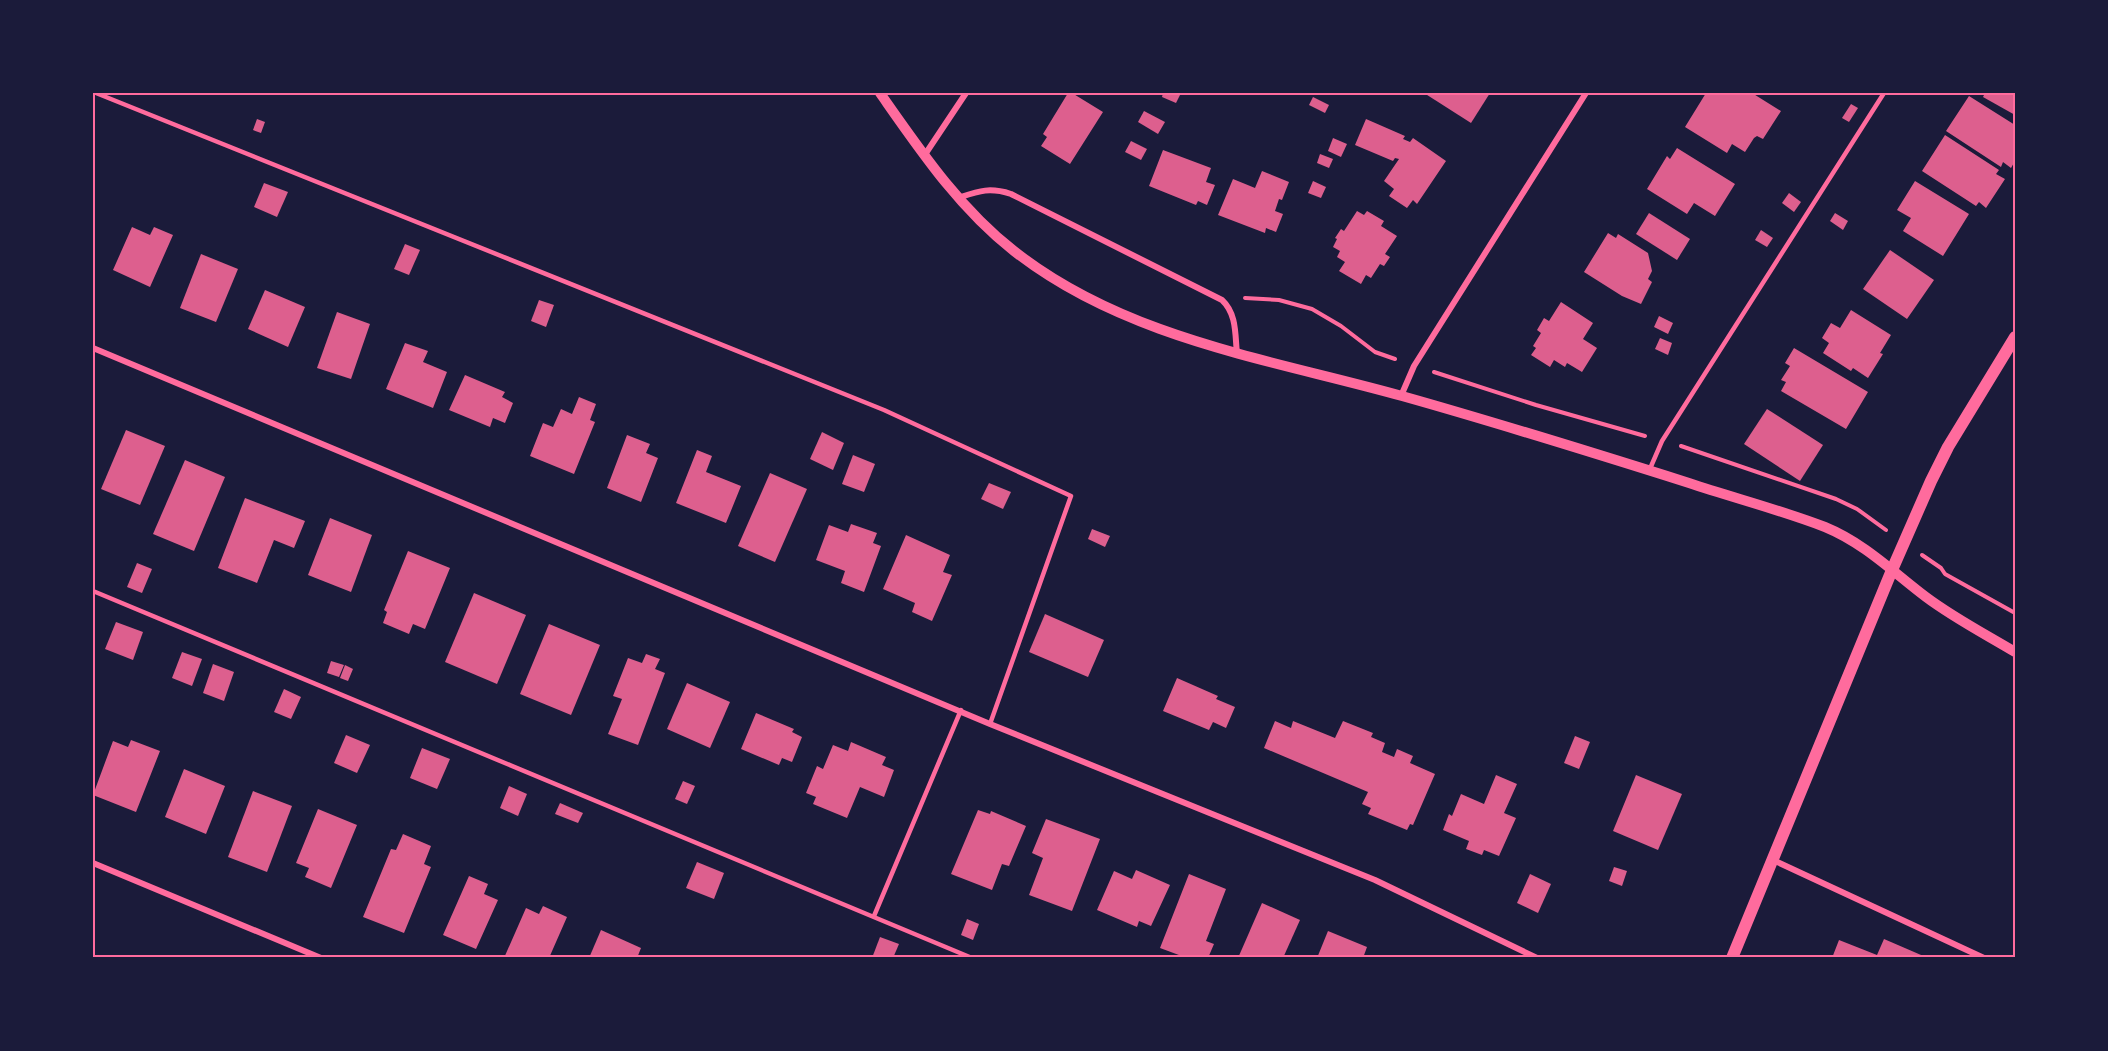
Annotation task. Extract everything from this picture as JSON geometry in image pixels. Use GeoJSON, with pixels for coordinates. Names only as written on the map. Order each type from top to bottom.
{"type":"FeatureCollection","features":[{"type":"Feature","properties":{"kind":"main road"},"geometry":{"type":"LineString","coordinates":[[1732,958],[1930,481],[2015,337]]}},
{"type":"Feature","properties":{"kind":"street"},"geometry":{"type":"LineString","coordinates":[[880,93],[924,156],[958,198],[986,227],[1016,253],[1088,298],[1141,322],[1237,354],[1401,396],[1820,525],[1854,541],[1950,614],[2015,652]]}},
{"type":"Feature","properties":{"kind":"street"},"geometry":{"type":"LineString","coordinates":[[924,156],[966,93]]}},
{"type":"Feature","properties":{"kind":"street"},"geometry":{"type":"LineString","coordinates":[[1401,396],[1414,366],[1586,93]]}},
{"type":"Feature","properties":{"kind":"street"},"geometry":{"type":"LineString","coordinates":[[958,198],[984,189],[1011,194],[1222,300],[1229,306],[1232,313],[1237,354]]}},
{"type":"Feature","properties":{"kind":"street"},"geometry":{"type":"LineString","coordinates":[[93,348],[990,724],[1375,880],[1537,958]]}},
{"type":"Feature","properties":{"kind":"street"},"geometry":{"type":"LineString","coordinates":[[1772,859],[1984,958]]}},
{"type":"Feature","properties":{"kind":"street"},"geometry":{"type":"LineString","coordinates":[[93,863],[321,958]]}},
{"type":"Feature","properties":{"kind":"lane"},"geometry":{"type":"LineString","coordinates":[[96,93],[884,410],[1071,496],[990,724]]}},
{"type":"Feature","properties":{"kind":"lane"},"geometry":{"type":"LineString","coordinates":[[1649,471],[1662,441],[1884,93]]}},
{"type":"Feature","properties":{"kind":"lane"},"geometry":{"type":"LineString","coordinates":[[93,591],[972,958]]}},
{"type":"Feature","properties":{"kind":"lane"},"geometry":{"type":"LineString","coordinates":[[874,916],[961,710]]}},
{"type":"Feature","properties":{"kind":"path"},"geometry":{"type":"LineString","coordinates":[[1222,300],[1269,299],[1303,306],[1341,326],[1375,352]]}},
{"type":"Feature","properties":{"kind":"building"},"geometry":{"type":"Polygon","coordinates":[[[1068,93],[1072,93],[1103,112],[1070,164],[1041,146],[1047,137],[1043,134],[1068,93]]]}},
{"type":"Feature","properties":{"kind":"building"},"geometry":{"type":"Polygon","coordinates":[[[1163,93],[1181,93],[1176,103],[1162,97],[1163,93]]]}},
{"type":"Feature","properties":{"kind":"building"},"geometry":{"type":"Polygon","coordinates":[[[1424,93],[1490,93],[1471,123],[1424,93]]]}},
{"type":"Feature","properties":{"kind":"building"},"geometry":{"type":"Polygon","coordinates":[[[1706,93],[1752,93],[1781,111],[1763,139],[1757,136],[1754,138],[1745,152],[1732,144],[1727,153],[1685,127],[1706,93]]]}},
{"type":"Feature","properties":{"kind":"building"},"geometry":{"type":"Polygon","coordinates":[[[1985,93],[2015,93],[2015,115],[1983,97],[1985,93]]]}},
{"type":"Feature","properties":{"kind":"building"},"geometry":{"type":"Polygon","coordinates":[[[1969,96],[2015,125],[2015,161],[2011,168],[2003,162],[2001,167],[1946,131],[1969,96]]]}},
{"type":"Feature","properties":{"kind":"building"},"geometry":{"type":"Polygon","coordinates":[[[1313,97],[1329,105],[1325,113],[1309,105],[1313,97]]]}},
{"type":"Feature","properties":{"kind":"building"},"geometry":{"type":"Polygon","coordinates":[[[1851,104],[1858,108],[1849,122],[1842,118],[1851,104]]]}},
{"type":"Feature","properties":{"kind":"building"},"geometry":{"type":"Polygon","coordinates":[[[1144,111],[1165,122],[1158,134],[1138,122],[1144,111]]]}},
{"type":"Feature","properties":{"kind":"building"},"geometry":{"type":"Polygon","coordinates":[[[257,119],[265,122],[261,133],[253,130],[257,119]]]}},
{"type":"Feature","properties":{"kind":"building"},"geometry":{"type":"Polygon","coordinates":[[[1366,119],[1405,136],[1403,139],[1410,142],[1413,138],[1446,161],[1417,204],[1413,200],[1407,208],[1389,196],[1394,189],[1384,181],[1399,159],[1395,158],[1393,161],[1355,145],[1366,119]]]}},
{"type":"Feature","properties":{"kind":"building"},"geometry":{"type":"Polygon","coordinates":[[[1945,135],[1999,170],[1996,174],[2005,179],[1986,208],[1979,202],[1976,206],[1922,171],[1945,135]]]}},
{"type":"Feature","properties":{"kind":"building"},"geometry":{"type":"Polygon","coordinates":[[[1333,138],[1347,144],[1341,157],[1328,151],[1333,138]]]}},
{"type":"Feature","properties":{"kind":"building"},"geometry":{"type":"Polygon","coordinates":[[[1131,141],[1147,149],[1141,160],[1125,152],[1131,141]]]}},
{"type":"Feature","properties":{"kind":"building"},"geometry":{"type":"Polygon","coordinates":[[[1677,148],[1735,184],[1715,216],[1694,203],[1687,214],[1647,189],[1667,156],[1670,159],[1677,148]]]}},
{"type":"Feature","properties":{"kind":"building"},"geometry":{"type":"Polygon","coordinates":[[[1163,150],[1211,168],[1206,182],[1215,185],[1207,205],[1198,201],[1196,205],[1149,186],[1163,150]]]}},
{"type":"Feature","properties":{"kind":"building"},"geometry":{"type":"Polygon","coordinates":[[[1320,154],[1333,159],[1329,168],[1317,163],[1320,154]]]}},
{"type":"Feature","properties":{"kind":"building"},"geometry":{"type":"Polygon","coordinates":[[[1262,171],[1289,182],[1275,211],[1283,214],[1276,232],[1266,228],[1265,233],[1218,215],[1233,179],[1255,188],[1262,171]]]}},
{"type":"Feature","properties":{"kind":"building"},"geometry":{"type":"Polygon","coordinates":[[[1313,181],[1326,187],[1321,198],[1308,193],[1313,181]]]}},
{"type":"Feature","properties":{"kind":"building"},"geometry":{"type":"Polygon","coordinates":[[[1915,181],[1969,214],[1943,256],[1903,231],[1911,218],[1897,210],[1915,181]]]}},
{"type":"Feature","properties":{"kind":"building"},"geometry":{"type":"Polygon","coordinates":[[[264,183],[288,192],[277,217],[254,207],[264,183]]]}},
{"type":"Feature","properties":{"kind":"building"},"geometry":{"type":"Polygon","coordinates":[[[1789,193],[1801,202],[1794,212],[1782,203],[1789,193]]]}},
{"type":"Feature","properties":{"kind":"building"},"geometry":{"type":"Polygon","coordinates":[[[1357,211],[1364,215],[1367,211],[1384,221],[1381,226],[1397,236],[1385,254],[1390,257],[1384,266],[1380,264],[1371,278],[1366,275],[1361,284],[1339,271],[1345,262],[1337,257],[1340,251],[1333,247],[1337,239],[1335,238],[1341,229],[1344,231],[1357,211]]]}},
{"type":"Feature","properties":{"kind":"building"},"geometry":{"type":"Polygon","coordinates":[[[1649,213],[1690,239],[1677,260],[1636,234],[1649,213]]]}},
{"type":"Feature","properties":{"kind":"building"},"geometry":{"type":"Polygon","coordinates":[[[1835,213],[1848,221],[1843,230],[1830,221],[1835,213]]]}},
{"type":"Feature","properties":{"kind":"building"},"geometry":{"type":"Polygon","coordinates":[[[132,227],[150,235],[154,227],[173,235],[150,287],[113,270],[132,227]]]}},
{"type":"Feature","properties":{"kind":"building"},"geometry":{"type":"Polygon","coordinates":[[[1761,230],[1773,238],[1767,247],[1755,240],[1761,230]]]}},
{"type":"Feature","properties":{"kind":"building"},"geometry":{"type":"Polygon","coordinates":[[[1608,233],[1616,238],[1618,234],[1648,253],[1652,271],[1648,279],[1652,282],[1641,304],[1622,296],[1584,272],[1608,233]]]}},
{"type":"Feature","properties":{"kind":"building"},"geometry":{"type":"Polygon","coordinates":[[[405,244],[420,250],[409,275],[394,269],[405,244]]]}},
{"type":"Feature","properties":{"kind":"building"},"geometry":{"type":"Polygon","coordinates":[[[1890,250],[1934,280],[1907,319],[1863,289],[1890,250]]]}},
{"type":"Feature","properties":{"kind":"building"},"geometry":{"type":"Polygon","coordinates":[[[201,254],[238,269],[216,322],[180,308],[201,254]]]}},
{"type":"Feature","properties":{"kind":"building"},"geometry":{"type":"Polygon","coordinates":[[[265,290],[305,307],[288,347],[248,329],[265,290]]]}},
{"type":"Feature","properties":{"kind":"building"},"geometry":{"type":"Polygon","coordinates":[[[539,300],[554,305],[546,327],[531,321],[539,300]]]}},
{"type":"Feature","properties":{"kind":"building"},"geometry":{"type":"Polygon","coordinates":[[[1561,302],[1593,323],[1583,339],[1597,348],[1582,372],[1567,363],[1565,367],[1554,360],[1550,367],[1531,355],[1536,348],[1533,346],[1541,333],[1537,330],[1544,318],[1549,321],[1561,302]]]}},
{"type":"Feature","properties":{"kind":"building"},"geometry":{"type":"Polygon","coordinates":[[[1851,310],[1891,335],[1880,353],[1883,354],[1868,378],[1853,368],[1851,371],[1823,353],[1829,343],[1822,338],[1831,323],[1840,328],[1851,310]]]}},
{"type":"Feature","properties":{"kind":"building"},"geometry":{"type":"Polygon","coordinates":[[[337,312],[370,324],[351,379],[317,368],[337,312]]]}},
{"type":"Feature","properties":{"kind":"building"},"geometry":{"type":"Polygon","coordinates":[[[1659,316],[1673,323],[1668,334],[1654,327],[1659,316]]]}},
{"type":"Feature","properties":{"kind":"building"},"geometry":{"type":"Polygon","coordinates":[[[1660,338],[1672,343],[1668,355],[1655,349],[1660,338]]]}},
{"type":"Feature","properties":{"kind":"building"},"geometry":{"type":"Polygon","coordinates":[[[405,343],[428,351],[423,362],[447,372],[433,408],[386,389],[405,343]]]}},
{"type":"Feature","properties":{"kind":"building"},"geometry":{"type":"Polygon","coordinates":[[[1794,348],[1868,392],[1846,429],[1781,391],[1786,382],[1781,380],[1790,366],[1785,363],[1794,348]]]}},
{"type":"Feature","properties":{"kind":"building"},"geometry":{"type":"Polygon","coordinates":[[[465,375],[505,392],[502,397],[513,403],[505,423],[493,418],[490,427],[449,410],[465,375]]]}},
{"type":"Feature","properties":{"kind":"building"},"geometry":{"type":"Polygon","coordinates":[[[579,397],[596,404],[590,420],[595,422],[574,474],[530,456],[543,423],[553,427],[561,409],[572,414],[579,397]]]}},
{"type":"Feature","properties":{"kind":"building"},"geometry":{"type":"Polygon","coordinates":[[[1767,409],[1823,445],[1800,481],[1744,444],[1767,409]]]}},
{"type":"Feature","properties":{"kind":"building"},"geometry":{"type":"Polygon","coordinates":[[[126,430],[165,446],[140,505],[101,489],[126,430]]]}},
{"type":"Feature","properties":{"kind":"building"},"geometry":{"type":"Polygon","coordinates":[[[822,432],[844,443],[833,470],[810,459],[822,432]]]}},
{"type":"Feature","properties":{"kind":"building"},"geometry":{"type":"Polygon","coordinates":[[[627,435],[650,444],[646,453],[658,458],[641,502],[607,488],[627,435]]]}},
{"type":"Feature","properties":{"kind":"building"},"geometry":{"type":"Polygon","coordinates":[[[697,450],[712,456],[706,472],[741,486],[726,523],[676,503],[697,450]]]}},
{"type":"Feature","properties":{"kind":"building"},"geometry":{"type":"Polygon","coordinates":[[[853,455],[875,464],[864,492],[842,484],[853,455]]]}},
{"type":"Feature","properties":{"kind":"building"},"geometry":{"type":"Polygon","coordinates":[[[185,460],[225,477],[194,551],[153,534],[185,460]]]}},
{"type":"Feature","properties":{"kind":"building"},"geometry":{"type":"Polygon","coordinates":[[[770,473],[807,489],[775,562],[738,546],[770,473]]]}},
{"type":"Feature","properties":{"kind":"building"},"geometry":{"type":"Polygon","coordinates":[[[989,483],[1011,492],[1003,509],[981,499],[989,483]]]}},
{"type":"Feature","properties":{"kind":"building"},"geometry":{"type":"Polygon","coordinates":[[[245,498],[305,521],[294,548],[274,540],[257,583],[218,568],[245,498]]]}},
{"type":"Feature","properties":{"kind":"building"},"geometry":{"type":"Polygon","coordinates":[[[330,518],[372,535],[351,592],[308,575],[330,518]]]}},
{"type":"Feature","properties":{"kind":"building"},"geometry":{"type":"Polygon","coordinates":[[[851,524],[877,533],[873,543],[881,546],[864,592],[841,583],[845,571],[816,560],[829,525],[848,532],[851,524]]]}},
{"type":"Feature","properties":{"kind":"building"},"geometry":{"type":"Polygon","coordinates":[[[1092,529],[1110,536],[1105,547],[1088,539],[1092,529]]]}},
{"type":"Feature","properties":{"kind":"building"},"geometry":{"type":"Polygon","coordinates":[[[906,535],[950,555],[943,572],[952,575],[932,621],[912,612],[915,603],[883,589],[906,535]]]}},
{"type":"Feature","properties":{"kind":"building"},"geometry":{"type":"Polygon","coordinates":[[[408,551],[450,568],[425,629],[413,624],[409,634],[383,623],[387,612],[384,610],[408,551]]]}},
{"type":"Feature","properties":{"kind":"building"},"geometry":{"type":"Polygon","coordinates":[[[137,563],[152,569],[142,593],[127,587],[137,563]]]}},
{"type":"Feature","properties":{"kind":"building"},"geometry":{"type":"Polygon","coordinates":[[[474,593],[526,615],[497,684],[445,662],[474,593]]]}},
{"type":"Feature","properties":{"kind":"building"},"geometry":{"type":"Polygon","coordinates":[[[1045,614],[1104,640],[1088,677],[1029,652],[1045,614]]]}},
{"type":"Feature","properties":{"kind":"building"},"geometry":{"type":"Polygon","coordinates":[[[116,622],[143,632],[133,660],[105,649],[116,622]]]}},
{"type":"Feature","properties":{"kind":"building"},"geometry":{"type":"Polygon","coordinates":[[[549,624],[600,645],[571,715],[520,694],[549,624]]]}},
{"type":"Feature","properties":{"kind":"building"},"geometry":{"type":"Polygon","coordinates":[[[182,652],[202,659],[192,686],[172,678],[182,652]]]}},
{"type":"Feature","properties":{"kind":"building"},"geometry":{"type":"Polygon","coordinates":[[[646,654],[660,659],[655,669],[665,673],[638,745],[608,734],[622,699],[613,696],[628,658],[642,663],[646,654]]]}},
{"type":"Feature","properties":{"kind":"building"},"geometry":{"type":"Polygon","coordinates":[[[331,661],[344,665],[339,677],[327,673],[331,661]]]}},
{"type":"Feature","properties":{"kind":"building"},"geometry":{"type":"Polygon","coordinates":[[[213,664],[234,672],[224,701],[203,693],[213,664]]]}},
{"type":"Feature","properties":{"kind":"building"},"geometry":{"type":"Polygon","coordinates":[[[345,665],[353,669],[348,681],[340,678],[345,665]]]}},
{"type":"Feature","properties":{"kind":"building"},"geometry":{"type":"Polygon","coordinates":[[[1177,678],[1218,696],[1216,699],[1235,707],[1226,728],[1213,722],[1209,730],[1163,711],[1177,678]]]}},
{"type":"Feature","properties":{"kind":"building"},"geometry":{"type":"Polygon","coordinates":[[[687,683],[730,702],[710,748],[667,729],[687,683]]]}},
{"type":"Feature","properties":{"kind":"building"},"geometry":{"type":"Polygon","coordinates":[[[284,689],[301,697],[291,719],[274,712],[284,689]]]}},
{"type":"Feature","properties":{"kind":"building"},"geometry":{"type":"Polygon","coordinates":[[[756,713],[794,729],[792,732],[802,737],[792,762],[782,758],[779,765],[741,749],[756,713]]]}},
{"type":"Feature","properties":{"kind":"building"},"geometry":{"type":"Polygon","coordinates":[[[1275,721],[1291,728],[1293,721],[1335,738],[1343,721],[1373,733],[1371,737],[1385,743],[1382,752],[1394,757],[1397,749],[1413,756],[1410,763],[1435,774],[1413,825],[1410,824],[1407,830],[1368,814],[1371,808],[1362,804],[1368,792],[1264,748],[1275,721]]]}},
{"type":"Feature","properties":{"kind":"building"},"geometry":{"type":"Polygon","coordinates":[[[346,735],[370,745],[357,773],[334,763],[346,735]]]}},
{"type":"Feature","properties":{"kind":"building"},"geometry":{"type":"Polygon","coordinates":[[[1575,736],[1590,742],[1579,769],[1564,763],[1575,736]]]}},
{"type":"Feature","properties":{"kind":"building"},"geometry":{"type":"Polygon","coordinates":[[[131,740],[160,751],[136,812],[93,795],[113,741],[128,747],[131,740]]]}},
{"type":"Feature","properties":{"kind":"building"},"geometry":{"type":"Polygon","coordinates":[[[851,742],[886,757],[882,765],[894,770],[884,797],[860,787],[847,818],[813,804],[816,797],[806,793],[817,766],[823,769],[833,745],[848,751],[851,742]]]}},
{"type":"Feature","properties":{"kind":"building"},"geometry":{"type":"Polygon","coordinates":[[[422,748],[450,759],[437,789],[410,778],[422,748]]]}},
{"type":"Feature","properties":{"kind":"building"},"geometry":{"type":"Polygon","coordinates":[[[184,769],[225,786],[206,834],[165,817],[184,769]]]}},
{"type":"Feature","properties":{"kind":"building"},"geometry":{"type":"Polygon","coordinates":[[[1496,775],[1517,784],[1504,813],[1516,818],[1499,856],[1484,850],[1482,855],[1466,849],[1469,841],[1443,830],[1461,794],[1484,804],[1496,775]]]}},
{"type":"Feature","properties":{"kind":"building"},"geometry":{"type":"Polygon","coordinates":[[[1636,775],[1682,794],[1658,850],[1613,831],[1636,775]]]}},
{"type":"Feature","properties":{"kind":"building"},"geometry":{"type":"Polygon","coordinates":[[[683,781],[695,786],[687,804],[675,799],[683,781]]]}},
{"type":"Feature","properties":{"kind":"building"},"geometry":{"type":"Polygon","coordinates":[[[509,786],[527,794],[518,816],[500,808],[509,786]]]}},
{"type":"Feature","properties":{"kind":"building"},"geometry":{"type":"Polygon","coordinates":[[[253,791],[292,806],[267,872],[228,857],[253,791]]]}},
{"type":"Feature","properties":{"kind":"building"},"geometry":{"type":"Polygon","coordinates":[[[560,803],[583,813],[578,823],[555,814],[560,803]]]}},
{"type":"Feature","properties":{"kind":"building"},"geometry":{"type":"Polygon","coordinates":[[[318,809],[357,825],[331,888],[305,877],[309,868],[296,863],[318,809]]]}},
{"type":"Feature","properties":{"kind":"building"},"geometry":{"type":"Polygon","coordinates":[[[978,810],[990,814],[991,811],[1026,826],[1009,866],[1002,864],[992,890],[951,874],[978,810]]]}},
{"type":"Feature","properties":{"kind":"building"},"geometry":{"type":"Polygon","coordinates":[[[1046,819],[1100,839],[1072,911],[1029,895],[1043,858],[1032,853],[1046,819]]]}},
{"type":"Feature","properties":{"kind":"building"},"geometry":{"type":"Polygon","coordinates":[[[403,834],[431,846],[424,864],[431,867],[404,933],[363,917],[391,849],[396,850],[403,834]]]}},
{"type":"Feature","properties":{"kind":"building"},"geometry":{"type":"Polygon","coordinates":[[[697,862],[724,873],[714,899],[686,888],[697,862]]]}},
{"type":"Feature","properties":{"kind":"building"},"geometry":{"type":"Polygon","coordinates":[[[1614,867],[1627,871],[1622,886],[1609,881],[1614,867]]]}},
{"type":"Feature","properties":{"kind":"building"},"geometry":{"type":"Polygon","coordinates":[[[1136,870],[1170,885],[1151,926],[1139,921],[1137,927],[1097,910],[1114,871],[1132,879],[1136,870]]]}},
{"type":"Feature","properties":{"kind":"building"},"geometry":{"type":"Polygon","coordinates":[[[1189,874],[1226,889],[1206,941],[1214,944],[1208,958],[1187,958],[1160,948],[1189,874]]]}},
{"type":"Feature","properties":{"kind":"building"},"geometry":{"type":"Polygon","coordinates":[[[1530,874],[1551,884],[1538,913],[1517,903],[1530,874]]]}},
{"type":"Feature","properties":{"kind":"building"},"geometry":{"type":"Polygon","coordinates":[[[469,876],[488,884],[484,894],[498,900],[476,949],[443,935],[469,876]]]}},
{"type":"Feature","properties":{"kind":"building"},"geometry":{"type":"Polygon","coordinates":[[[1262,903],[1300,920],[1283,958],[1238,958],[1262,903]]]}},
{"type":"Feature","properties":{"kind":"building"},"geometry":{"type":"Polygon","coordinates":[[[543,906],[567,917],[549,958],[504,958],[526,908],[539,914],[543,906]]]}},
{"type":"Feature","properties":{"kind":"building"},"geometry":{"type":"Polygon","coordinates":[[[967,919],[979,924],[973,940],[961,935],[967,919]]]}},
{"type":"Feature","properties":{"kind":"building"},"geometry":{"type":"Polygon","coordinates":[[[601,930],[641,948],[637,958],[589,958],[601,930]]]}},
{"type":"Feature","properties":{"kind":"building"},"geometry":{"type":"Polygon","coordinates":[[[1328,931],[1367,947],[1363,958],[1317,958],[1328,931]]]}},
{"type":"Feature","properties":{"kind":"building"},"geometry":{"type":"Polygon","coordinates":[[[880,937],[899,944],[893,958],[872,958],[880,937]]]}},
{"type":"Feature","properties":{"kind":"building"},"geometry":{"type":"Polygon","coordinates":[[[1884,939],[1928,958],[1832,958],[1839,940],[1877,955],[1884,939]]]}}]}
